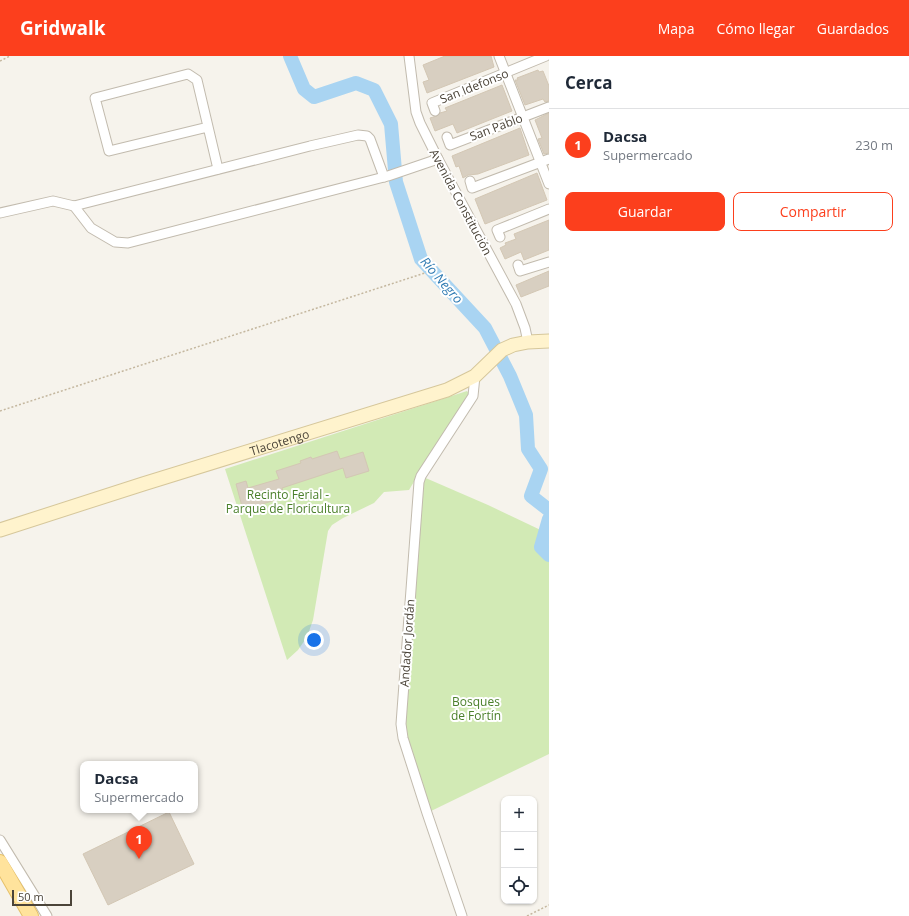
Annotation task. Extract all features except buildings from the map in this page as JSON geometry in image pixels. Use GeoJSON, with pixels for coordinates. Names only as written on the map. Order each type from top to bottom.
{"type":"FeatureCollection","features":[{"type":"Feature","properties":{"kind":"main road"},"geometry":{"type":"LineString","coordinates":[[0,862],[31,916]]}},
{"type":"Feature","properties":{"kind":"street","name":"Avenida Constitución"},"geometry":{"type":"LineString","coordinates":[[409,56],[416,112],[420,123],[516,304],[526,328],[528,342]]}},
{"type":"Feature","properties":{"kind":"street"},"geometry":{"type":"LineString","coordinates":[[499,56],[523,117],[545,160],[549,184]]}},
{"type":"Feature","properties":{"kind":"street","name":"San Idefonso"},"geometry":{"type":"LineString","coordinates":[[435,110],[432,103],[546,56]]}},
{"type":"Feature","properties":{"kind":"street"},"geometry":{"type":"LineString","coordinates":[[208,127],[109,151],[95,98],[188,74],[197,80],[218,169]]}},
{"type":"Feature","properties":{"kind":"street","name":"San Pablo"},"geometry":{"type":"LineString","coordinates":[[447,137],[450,145],[549,107]]}},
{"type":"Feature","properties":{"kind":"street"},"geometry":{"type":"LineString","coordinates":[[0,213],[53,201],[74,206],[358,135],[367,136],[370,139],[386,177]]}},
{"type":"Feature","properties":{"kind":"street"},"geometry":{"type":"LineString","coordinates":[[74,206],[91,228],[114,242],[128,243],[386,177],[438,159]]}},
{"type":"Feature","properties":{"kind":"street"},"geometry":{"type":"LineString","coordinates":[[470,181],[472,188],[545,160]]}},
{"type":"Feature","properties":{"kind":"street"},"geometry":{"type":"LineString","coordinates":[[500,237],[497,230],[549,209]]}},
{"type":"Feature","properties":{"kind":"street"},"geometry":{"type":"LineString","coordinates":[[518,265],[520,271],[549,262]]}},
{"type":"Feature","properties":{"kind":"street","name":"Tlacotengo"},"geometry":{"type":"LineString","coordinates":[[0,530],[143,484],[448,390],[475,376],[502,350],[513,345],[528,342],[549,341]]}},
{"type":"Feature","properties":{"kind":"street","name":"Andador Jordán"},"geometry":{"type":"LineString","coordinates":[[462,916],[403,738],[401,724],[419,482],[421,476],[473,396],[475,376]]}},
{"type":"Feature","properties":{"kind":"street"},"geometry":{"type":"LineString","coordinates":[[0,840],[47,916]]}},
{"type":"Feature","properties":{"kind":"path"},"geometry":{"type":"LineString","coordinates":[[0,61],[10,56]]}},
{"type":"Feature","properties":{"kind":"path"},"geometry":{"type":"LineString","coordinates":[[0,411],[431,271]]}},
{"type":"Feature","properties":{"kind":"path"},"geometry":{"type":"LineString","coordinates":[[527,916],[549,905]]}},
{"type":"Feature","properties":{"kind":"green space","name":"Recinto Ferial - Parque de Floricultura"},"geometry":{"type":"Polygon","coordinates":[[[467,391],[470,395],[416,475],[415,480],[409,490],[384,492],[374,503],[332,525],[328,531],[313,620],[307,637],[298,650],[287,660],[225,469],[467,391]]]}},
{"type":"Feature","properties":{"kind":"green space","name":"Bosques de Fortín"},"geometry":{"type":"Polygon","coordinates":[[[421,476],[488,505],[549,534],[549,754],[429,812],[401,724],[421,476]]]}},
{"type":"Feature","properties":{"kind":"waterway","name":"Río Negro"},"geometry":{"type":"LineString","coordinates":[[290,56],[304,89],[314,97],[356,83],[374,90],[391,124],[396,182],[421,259],[485,328],[510,376],[526,415],[528,449],[541,469],[531,496],[549,510]]}},
{"type":"Feature","properties":{"kind":"waterway","name":"Río Negro"},"geometry":{"type":"LineString","coordinates":[[549,519],[541,547],[549,555]]}},
{"type":"Feature","properties":{"kind":"place","name":"Dacsa"},"geometry":{"type":"Point","coordinates":[139,859]}}]}
